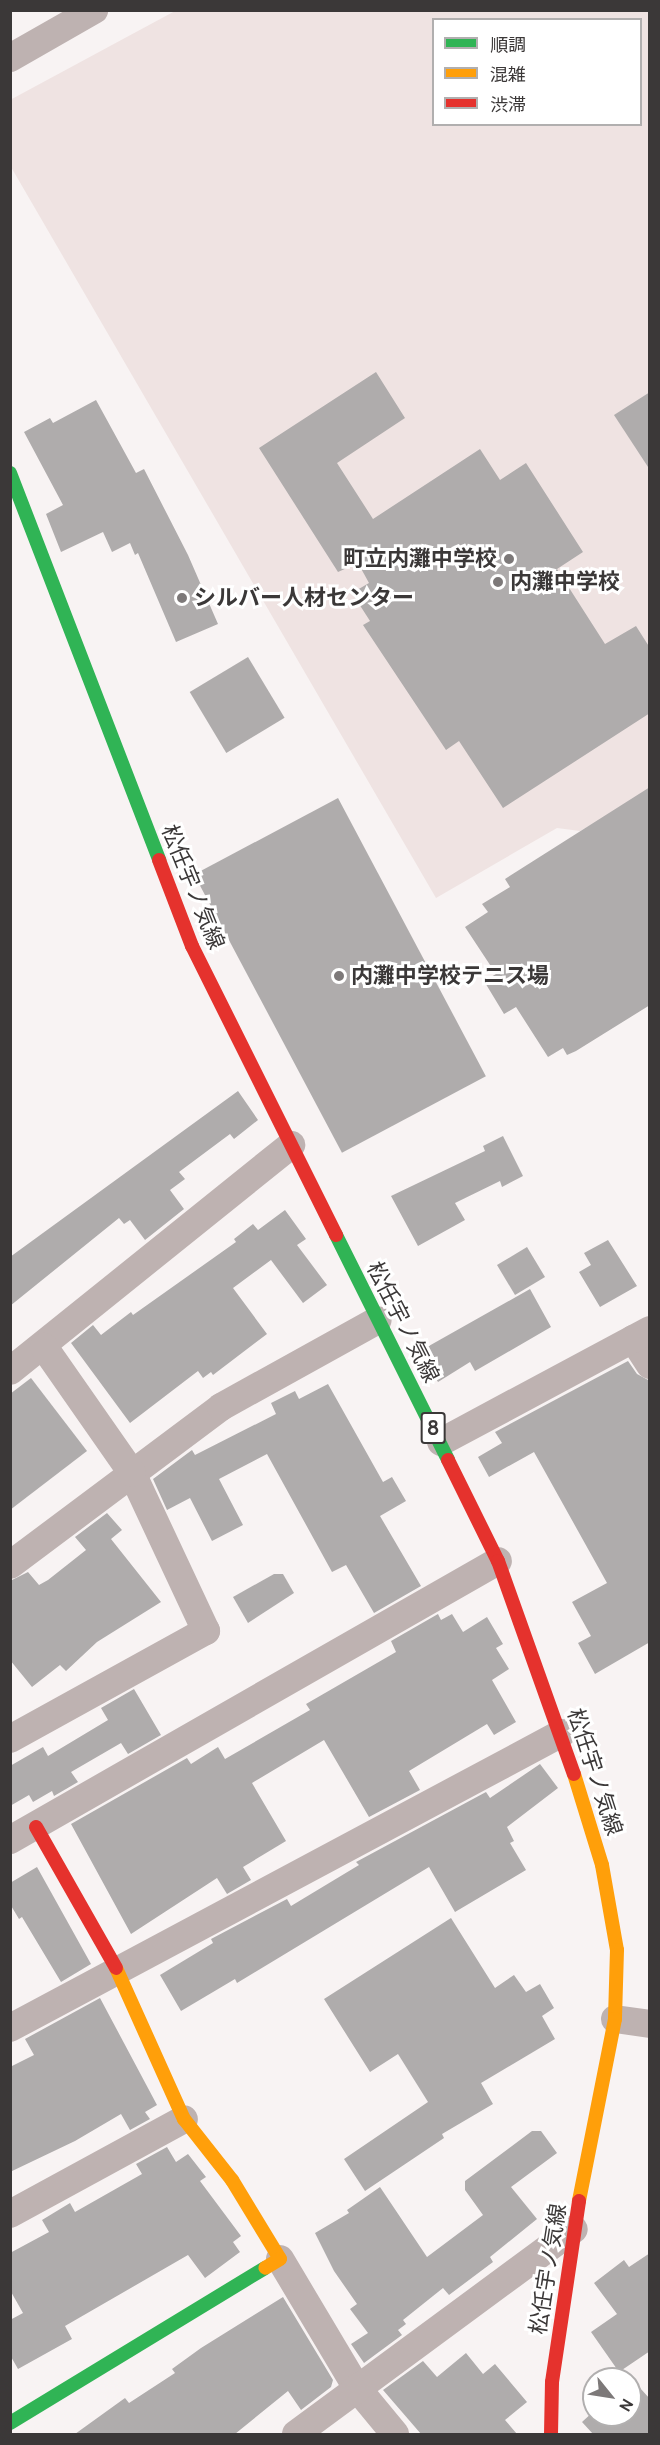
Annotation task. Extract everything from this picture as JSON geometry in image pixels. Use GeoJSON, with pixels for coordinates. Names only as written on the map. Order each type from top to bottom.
{"type":"FeatureCollection","features":[{"type":"Feature","properties":{"kind":"main road","name":"松任宇ノ気線"},"geometry":{"type":"LineString","coordinates":[[10,473],[192,946],[441,1442],[498,1561],[562,1733],[602,1865],[617,1950],[615,2019],[574,2229],[552,2382],[551,2434]]}},
{"type":"Feature","properties":{"kind":"main road"},"geometry":{"type":"LineString","coordinates":[[10,2423],[280,2259],[232,2180],[184,2119],[117,1969],[36,1827]]}},
{"type":"Feature","properties":{"kind":"street"},"geometry":{"type":"LineString","coordinates":[[10,58],[92,11]]}},
{"type":"Feature","properties":{"kind":"street"},"geometry":{"type":"LineString","coordinates":[[10,1371],[44,1347],[291,1145]]}},
{"type":"Feature","properties":{"kind":"street"},"geometry":{"type":"LineString","coordinates":[[10,1565],[221,1407],[378,1320]]}},
{"type":"Feature","properties":{"kind":"street"},"geometry":{"type":"LineString","coordinates":[[441,1442],[641,1335],[650,1365]]}},
{"type":"Feature","properties":{"kind":"street"},"geometry":{"type":"LineString","coordinates":[[10,1739],[206,1631],[132,1473],[44,1347]]}},
{"type":"Feature","properties":{"kind":"street"},"geometry":{"type":"LineString","coordinates":[[10,1840],[498,1561]]}},
{"type":"Feature","properties":{"kind":"street"},"geometry":{"type":"LineString","coordinates":[[10,2028],[562,1733]]}},
{"type":"Feature","properties":{"kind":"street"},"geometry":{"type":"LineString","coordinates":[[615,2019],[650,2024]]}},
{"type":"Feature","properties":{"kind":"street"},"geometry":{"type":"LineString","coordinates":[[10,2214],[184,2119]]}},
{"type":"Feature","properties":{"kind":"street"},"geometry":{"type":"LineString","coordinates":[[296,2434],[574,2229]]}},
{"type":"Feature","properties":{"kind":"street"},"geometry":{"type":"LineString","coordinates":[[280,2259],[357,2388],[395,2434]]}},
{"type":"Feature","properties":{"kind":"shaded area"},"geometry":{"type":"Polygon","coordinates":[[[175,11],[649,11],[649,793],[580,831],[557,828],[436,898],[11,167],[10,100],[175,11]]]}},
{"type":"Feature","properties":{"kind":"building","name":"内灘中学校"},"geometry":{"type":"Polygon","coordinates":[[[376,372],[405,418],[337,463],[373,519],[480,449],[500,480],[526,463],[583,552],[557,569],[605,644],[636,626],[650,648],[650,713],[503,808],[459,741],[446,750],[363,625],[370,621],[352,593],[369,583],[358,563],[338,572],[259,448],[376,372]]]}},
{"type":"Feature","properties":{"kind":"building"},"geometry":{"type":"Polygon","coordinates":[[[650,392],[650,470],[614,415],[650,392]]]}},
{"type":"Feature","properties":{"kind":"building"},"geometry":{"type":"Polygon","coordinates":[[[96,400],[136,473],[144,469],[188,555],[218,624],[176,642],[138,553],[135,555],[130,543],[112,552],[103,532],[61,552],[46,514],[63,505],[24,432],[50,418],[53,423],[96,400]]]}},
{"type":"Feature","properties":{"kind":"building"},"geometry":{"type":"Polygon","coordinates":[[[248,657],[285,718],[226,753],[190,692],[248,657]]]}},
{"type":"Feature","properties":{"kind":"building"},"geometry":{"type":"Polygon","coordinates":[[[650,787],[650,1005],[576,1051],[567,1055],[563,1048],[548,1057],[516,1007],[504,1014],[484,981],[496,974],[465,927],[488,912],[482,904],[510,887],[505,879],[650,787]]]}},
{"type":"Feature","properties":{"kind":"building","name":"内灘中学校テニス場"},"geometry":{"type":"Polygon","coordinates":[[[338,798],[486,1076],[342,1153],[194,875],[338,798]]]}},
{"type":"Feature","properties":{"kind":"building"},"geometry":{"type":"Polygon","coordinates":[[[238,1091],[258,1120],[234,1139],[230,1134],[179,1172],[185,1179],[170,1190],[184,1209],[145,1240],[130,1220],[124,1224],[119,1218],[10,1306],[10,1257],[238,1091]]]}},
{"type":"Feature","properties":{"kind":"building"},"geometry":{"type":"Polygon","coordinates":[[[503,1136],[523,1176],[502,1187],[500,1181],[455,1203],[465,1220],[418,1246],[391,1196],[485,1151],[483,1146],[503,1136]]]}},
{"type":"Feature","properties":{"kind":"building"},"geometry":{"type":"Polygon","coordinates":[[[285,1210],[306,1239],[297,1245],[327,1285],[303,1303],[271,1260],[233,1288],[267,1334],[213,1375],[211,1372],[203,1378],[198,1371],[130,1423],[71,1343],[93,1325],[101,1335],[131,1312],[133,1315],[236,1242],[234,1239],[253,1224],[258,1230],[285,1210]]]}},
{"type":"Feature","properties":{"kind":"building"},"geometry":{"type":"Polygon","coordinates":[[[608,1240],[637,1286],[600,1307],[579,1272],[591,1265],[584,1253],[608,1240]]]}},
{"type":"Feature","properties":{"kind":"building"},"geometry":{"type":"Polygon","coordinates":[[[527,1247],[545,1277],[515,1295],[497,1265],[527,1247]]]}},
{"type":"Feature","properties":{"kind":"building"},"geometry":{"type":"Polygon","coordinates":[[[530,1289],[551,1327],[475,1371],[470,1362],[438,1382],[420,1351],[530,1289]]]}},
{"type":"Feature","properties":{"kind":"building"},"geometry":{"type":"Polygon","coordinates":[[[628,1361],[637,1374],[650,1381],[650,1642],[595,1674],[578,1643],[591,1636],[572,1602],[607,1583],[534,1452],[489,1477],[478,1457],[502,1443],[495,1432],[628,1361]]]}},
{"type":"Feature","properties":{"kind":"building"},"geometry":{"type":"Polygon","coordinates":[[[31,1378],[87,1451],[10,1510],[10,1394],[31,1378]]]}},
{"type":"Feature","properties":{"kind":"building"},"geometry":{"type":"Polygon","coordinates":[[[328,1384],[383,1482],[392,1477],[406,1501],[380,1516],[421,1586],[374,1613],[346,1565],[332,1572],[267,1454],[219,1479],[243,1525],[212,1541],[190,1498],[167,1510],[153,1479],[192,1450],[195,1455],[276,1414],[271,1403],[295,1391],[299,1399],[328,1384]]]}},
{"type":"Feature","properties":{"kind":"building"},"geometry":{"type":"Polygon","coordinates":[[[107,1513],[122,1530],[111,1539],[161,1602],[97,1642],[66,1671],[60,1665],[32,1687],[10,1660],[10,1581],[28,1572],[39,1585],[48,1580],[86,1550],[75,1537],[107,1513]]]}},
{"type":"Feature","properties":{"kind":"building"},"geometry":{"type":"Polygon","coordinates":[[[274,1574],[283,1574],[294,1593],[248,1623],[233,1597],[274,1574]]]}},
{"type":"Feature","properties":{"kind":"building"},"geometry":{"type":"Polygon","coordinates":[[[438,1614],[441,1620],[452,1614],[463,1632],[487,1617],[503,1644],[496,1648],[509,1669],[492,1680],[516,1722],[494,1735],[487,1724],[409,1771],[420,1790],[369,1817],[324,1740],[252,1783],[286,1841],[243,1867],[251,1880],[227,1894],[217,1878],[131,1934],[71,1824],[187,1758],[191,1764],[218,1747],[225,1759],[310,1710],[306,1704],[396,1652],[391,1641],[438,1614]]]}},
{"type":"Feature","properties":{"kind":"building"},"geometry":{"type":"Polygon","coordinates":[[[134,1689],[161,1735],[128,1754],[121,1743],[71,1772],[78,1782],[54,1796],[52,1791],[33,1802],[29,1795],[10,1806],[10,1766],[43,1747],[48,1756],[108,1720],[101,1708],[134,1689]]]}},
{"type":"Feature","properties":{"kind":"building"},"geometry":{"type":"Polygon","coordinates":[[[540,1764],[558,1788],[507,1827],[514,1841],[510,1843],[526,1870],[455,1912],[429,1867],[237,1983],[235,1979],[181,2011],[160,1975],[213,1943],[211,1939],[287,1899],[291,1906],[359,1865],[356,1862],[486,1792],[490,1798],[540,1764]]]}},
{"type":"Feature","properties":{"kind":"building"},"geometry":{"type":"Polygon","coordinates":[[[37,1867],[91,1964],[61,1982],[22,1917],[19,1919],[10,1904],[10,1883],[37,1867]]]}},
{"type":"Feature","properties":{"kind":"building"},"geometry":{"type":"Polygon","coordinates":[[[451,1918],[495,1988],[514,1975],[526,1992],[540,1984],[554,2008],[542,2016],[555,2039],[481,2083],[493,2104],[442,2134],[444,2138],[365,2191],[344,2159],[428,2102],[398,2054],[370,2072],[324,1999],[451,1918]]]}},
{"type":"Feature","properties":{"kind":"building"},"geometry":{"type":"Polygon","coordinates":[[[100,1998],[157,2105],[145,2112],[150,2119],[130,2130],[121,2114],[75,2141],[10,2172],[10,2067],[34,2055],[25,2039],[100,1998]]]}},
{"type":"Feature","properties":{"kind":"building"},"geometry":{"type":"Polygon","coordinates":[[[532,2131],[541,2131],[557,2153],[511,2187],[537,2219],[490,2257],[493,2262],[449,2295],[443,2288],[403,2320],[406,2324],[398,2330],[402,2335],[364,2363],[351,2344],[368,2333],[350,2309],[357,2304],[334,2271],[315,2233],[349,2213],[347,2210],[380,2187],[427,2257],[483,2215],[465,2190],[465,2181],[532,2131]]]}},
{"type":"Feature","properties":{"kind":"building"},"geometry":{"type":"Polygon","coordinates":[[[167,2147],[176,2162],[188,2154],[206,2177],[200,2181],[241,2236],[233,2242],[240,2252],[205,2278],[188,2255],[65,2326],[72,2339],[18,2369],[10,2355],[10,2320],[23,2313],[10,2290],[10,2253],[49,2232],[42,2220],[70,2203],[75,2212],[142,2174],[136,2164],[167,2147]]]}},
{"type":"Feature","properties":{"kind":"building"},"geometry":{"type":"Polygon","coordinates":[[[650,2253],[650,2351],[626,2367],[616,2367],[591,2332],[617,2314],[594,2283],[624,2260],[629,2267],[650,2253]]]}},
{"type":"Feature","properties":{"kind":"building"},"geometry":{"type":"Polygon","coordinates":[[[283,2297],[333,2380],[331,2387],[301,2410],[288,2391],[235,2434],[75,2434],[125,2398],[129,2403],[175,2373],[172,2369],[201,2348],[283,2297]]]}},
{"type":"Feature","properties":{"kind":"building"},"geometry":{"type":"Polygon","coordinates":[[[466,2353],[483,2374],[495,2364],[527,2402],[505,2420],[517,2434],[421,2434],[383,2390],[423,2361],[437,2377],[466,2353]]]}},
{"type":"Feature","properties":{"kind":"building"},"geometry":{"type":"Polygon","coordinates":[[[642,2390],[650,2399],[650,2434],[593,2434],[587,2427],[642,2427],[642,2390]]]}},
{"type":"Feature","properties":{"kind":"traffic: fast"},"geometry":{"type":"LineString","coordinates":[[10,473],[159,860]]}},
{"type":"Feature","properties":{"kind":"traffic: fast"},"geometry":{"type":"LineString","coordinates":[[336,1235],[448,1460]]}},
{"type":"Feature","properties":{"kind":"traffic: fast"},"geometry":{"type":"LineString","coordinates":[[10,2423],[265,2268]]}},
{"type":"Feature","properties":{"kind":"traffic: slow"},"geometry":{"type":"LineString","coordinates":[[574,1774],[602,1865],[617,1950],[615,2019],[579,2201]]}},
{"type":"Feature","properties":{"kind":"traffic: slow"},"geometry":{"type":"LineString","coordinates":[[116,1968],[184,2119],[232,2180],[280,2259],[265,2268]]}},
{"type":"Feature","properties":{"kind":"traffic: jam"},"geometry":{"type":"LineString","coordinates":[[159,860],[192,946],[336,1235]]}},
{"type":"Feature","properties":{"kind":"traffic: jam"},"geometry":{"type":"LineString","coordinates":[[448,1460],[498,1561],[574,1774]]}},
{"type":"Feature","properties":{"kind":"traffic: jam"},"geometry":{"type":"LineString","coordinates":[[36,1827],[116,1968]]}},
{"type":"Feature","properties":{"kind":"traffic: jam"},"geometry":{"type":"LineString","coordinates":[[551,2434],[552,2382],[579,2201]]}},
{"type":"Feature","properties":{"kind":"place","name":"町立内灘中学校"},"geometry":{"type":"Point","coordinates":[509,559]}},
{"type":"Feature","properties":{"kind":"place","name":"内灘中学校"},"geometry":{"type":"Point","coordinates":[498,582]}},
{"type":"Feature","properties":{"kind":"place","name":"シルバー人材センター"},"geometry":{"type":"Point","coordinates":[182,598]}},
{"type":"Feature","properties":{"kind":"place","name":"内灘中学校テニス場"},"geometry":{"type":"Point","coordinates":[339,976]}}]}
